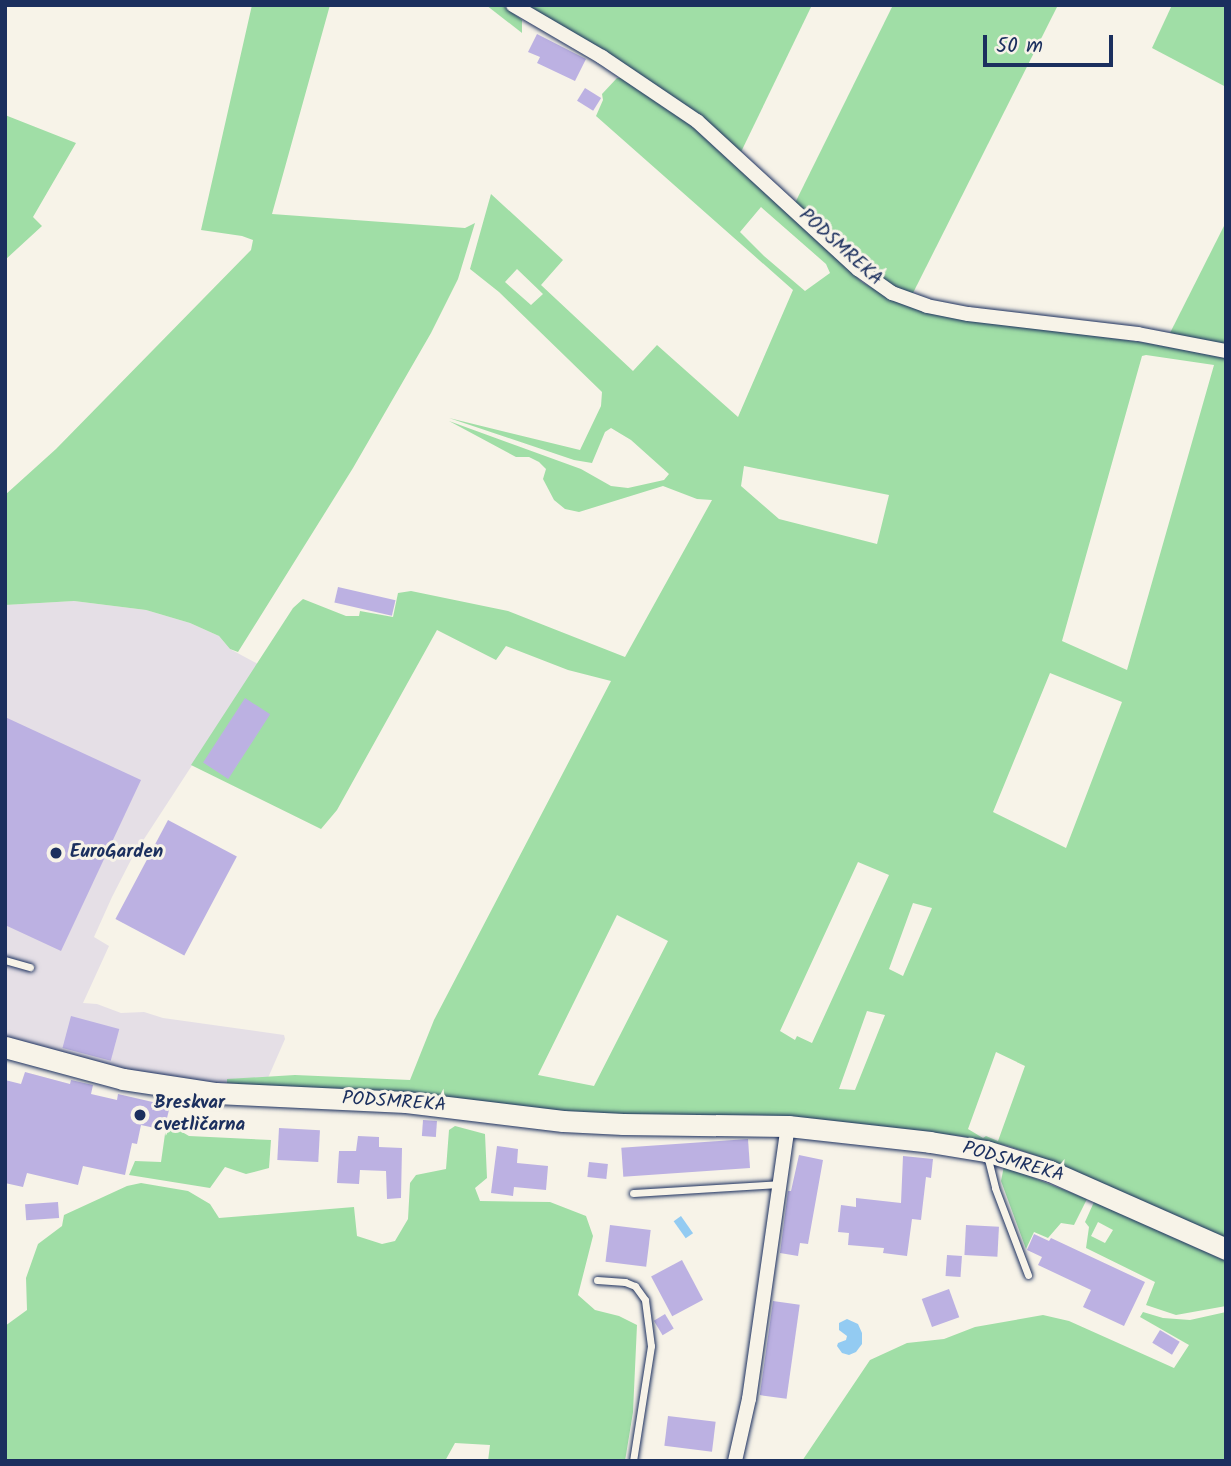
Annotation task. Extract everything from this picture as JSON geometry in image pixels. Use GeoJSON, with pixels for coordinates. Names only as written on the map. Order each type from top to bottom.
{"type":"FeatureCollection","features":[{"type":"Feature","properties":{"kind":"street","name":"PODSMREKA"},"geometry":{"type":"LineString","coordinates":[[513,5],[602,57],[697,121],[858,269],[892,293],[928,306],[968,314],[1138,334],[1226,351]]}},
{"type":"Feature","properties":{"kind":"street","name":"PODSMREKA"},"geometry":{"type":"LineString","coordinates":[[5,1046],[123,1079],[216,1093],[406,1102],[563,1121],[623,1125],[788,1126],[865,1132],[986,1151],[1050,1171],[1226,1249]]}},
{"type":"Feature","properties":{"kind":"street"},"geometry":{"type":"LineString","coordinates":[[735,1461],[749,1399],[788,1126]]}},
{"type":"Feature","properties":{"kind":"lane"},"geometry":{"type":"LineString","coordinates":[[5,960],[30,967]]}},
{"type":"Feature","properties":{"kind":"lane"},"geometry":{"type":"LineString","coordinates":[[986,1151],[995,1188],[1028,1275]]}},
{"type":"Feature","properties":{"kind":"lane"},"geometry":{"type":"LineString","coordinates":[[633,1194],[779,1184]]}},
{"type":"Feature","properties":{"kind":"lane"},"geometry":{"type":"LineString","coordinates":[[597,1280],[625,1282],[635,1286],[646,1308],[651,1346],[633,1461]]}},
{"type":"Feature","properties":{"kind":"shaded area"},"geometry":{"type":"Polygon","coordinates":[[[74,601],[146,610],[190,623],[219,636],[230,649],[258,664],[133,856],[94,937],[109,946],[83,1003],[97,1004],[121,1013],[144,1012],[163,1018],[284,1035],[285,1039],[264,1087],[141,1080],[5,1040],[5,605],[74,601]]]}},
{"type":"Feature","properties":{"kind":"green space"},"geometry":{"type":"Polygon","coordinates":[[[252,5],[330,5],[272,214],[465,228],[475,223],[458,279],[431,333],[353,468],[238,652],[230,649],[219,636],[190,623],[146,610],[74,601],[5,605],[5,495],[56,449],[251,250],[253,240],[201,230],[252,5]]]}},
{"type":"Feature","properties":{"kind":"green space"},"geometry":{"type":"Polygon","coordinates":[[[486,5],[502,5],[522,20],[522,33],[486,5]]]}},
{"type":"Feature","properties":{"kind":"green space"},"geometry":{"type":"Polygon","coordinates":[[[520,5],[812,5],[741,152],[520,5]]]}},
{"type":"Feature","properties":{"kind":"green space"},"geometry":{"type":"Polygon","coordinates":[[[893,5],[1058,5],[911,297],[870,274],[795,203],[893,5]]]}},
{"type":"Feature","properties":{"kind":"green space"},"geometry":{"type":"Polygon","coordinates":[[[1172,5],[1226,5],[1226,87],[1152,48],[1172,5]]]}},
{"type":"Feature","properties":{"kind":"green space"},"geometry":{"type":"Polygon","coordinates":[[[617,78],[624,78],[684,119],[862,282],[891,299],[943,315],[1147,343],[1226,358],[1226,1239],[1051,1161],[1008,1146],[960,1136],[758,1115],[598,1116],[227,1083],[227,1079],[295,1075],[410,1080],[434,1020],[611,681],[568,670],[506,646],[496,660],[437,630],[337,810],[321,829],[191,765],[293,608],[303,599],[346,616],[359,616],[360,611],[393,617],[398,593],[411,591],[508,611],[625,657],[712,500],[697,499],[663,486],[579,512],[565,509],[554,500],[543,479],[546,469],[539,462],[529,457],[516,457],[449,421],[581,469],[611,486],[628,488],[664,480],[669,474],[631,440],[611,428],[605,432],[592,463],[574,460],[449,418],[580,450],[601,406],[602,392],[499,292],[470,269],[491,194],[563,260],[541,285],[633,371],[657,345],[738,417],[793,290],[596,116],[603,100],[602,94],[617,78]],[[761,207],[740,232],[805,291],[830,273],[826,264],[761,207]],[[517,269],[505,282],[531,305],[543,294],[517,269]],[[1142,356],[1062,641],[1127,670],[1214,365],[1142,356]],[[744,466],[741,486],[779,519],[877,544],[889,495],[744,466]],[[1050,673],[993,812],[1066,848],[1122,702],[1050,673]],[[858,862],[780,1031],[795,1040],[797,1036],[812,1043],[889,875],[858,862]],[[913,903],[889,969],[903,976],[932,908],[913,903]],[[617,915],[538,1075],[594,1086],[668,941],[617,915]],[[867,1011],[839,1089],[855,1090],[885,1015],[867,1011]],[[996,1052],[968,1129],[983,1138],[986,1136],[998,1141],[1025,1066],[996,1052]]]}},
{"type":"Feature","properties":{"kind":"green space"},"geometry":{"type":"Polygon","coordinates":[[[5,115],[76,143],[33,217],[42,226],[5,260],[5,115]]]}},
{"type":"Feature","properties":{"kind":"green space"},"geometry":{"type":"Polygon","coordinates":[[[1226,222],[1226,346],[1170,333],[1226,222]]]}},
{"type":"Feature","properties":{"kind":"green space"},"geometry":{"type":"Polygon","coordinates":[[[170,1125],[189,1136],[271,1140],[269,1168],[246,1174],[225,1167],[210,1188],[129,1175],[135,1161],[161,1162],[165,1134],[170,1125]]]}},
{"type":"Feature","properties":{"kind":"green space"},"geometry":{"type":"Polygon","coordinates":[[[455,1126],[485,1134],[487,1178],[475,1188],[480,1201],[550,1202],[586,1216],[593,1236],[578,1295],[595,1310],[619,1316],[637,1325],[633,1412],[625,1461],[488,1461],[490,1445],[455,1443],[445,1461],[5,1461],[5,1326],[27,1310],[26,1278],[38,1244],[62,1226],[64,1215],[127,1186],[141,1183],[188,1191],[210,1204],[219,1218],[354,1207],[357,1236],[382,1244],[395,1241],[408,1219],[410,1183],[416,1175],[446,1169],[449,1130],[455,1126]]]}},
{"type":"Feature","properties":{"kind":"green space"},"geometry":{"type":"Polygon","coordinates":[[[1004,1166],[1087,1199],[1074,1225],[1061,1223],[1048,1238],[1034,1232],[1026,1249],[1001,1181],[1004,1166]]]}},
{"type":"Feature","properties":{"kind":"green space"},"geometry":{"type":"Polygon","coordinates":[[[1094,1202],[1226,1261],[1226,1306],[1176,1315],[1146,1305],[1155,1282],[1086,1248],[1089,1227],[1085,1222],[1094,1202]],[[1098,1222],[1091,1236],[1105,1243],[1113,1230],[1098,1222]]]}},
{"type":"Feature","properties":{"kind":"green space"},"geometry":{"type":"Polygon","coordinates":[[[1143,1312],[1163,1318],[1190,1320],[1226,1312],[1226,1461],[802,1461],[870,1360],[907,1343],[944,1339],[975,1327],[1043,1315],[1069,1321],[1174,1368],[1189,1345],[1140,1317],[1143,1312]]]}},
{"type":"Feature","properties":{"kind":"water"},"geometry":{"type":"Polygon","coordinates":[[[681,1216],[693,1233],[686,1238],[674,1221],[681,1216]]]}},
{"type":"Feature","properties":{"kind":"water"},"geometry":{"type":"Polygon","coordinates":[[[847,1319],[858,1324],[862,1333],[862,1344],[856,1352],[849,1355],[842,1353],[837,1346],[846,1340],[847,1336],[839,1330],[839,1323],[847,1319]]]}},
{"type":"Feature","properties":{"kind":"building"},"geometry":{"type":"Polygon","coordinates":[[[537,34],[586,59],[575,81],[537,63],[540,57],[528,52],[537,34]]]}},
{"type":"Feature","properties":{"kind":"building"},"geometry":{"type":"Polygon","coordinates":[[[585,88],[601,98],[593,111],[577,101],[585,88]]]}},
{"type":"Feature","properties":{"kind":"building"},"geometry":{"type":"Polygon","coordinates":[[[338,587],[395,600],[392,616],[334,603],[338,587]]]}},
{"type":"Feature","properties":{"kind":"building"},"geometry":{"type":"Polygon","coordinates":[[[245,698],[270,714],[228,779],[203,763],[245,698]]]}},
{"type":"Feature","properties":{"kind":"building","name":"EuroGarden"},"geometry":{"type":"Polygon","coordinates":[[[5,717],[141,780],[61,951],[5,925],[5,717]]]}},
{"type":"Feature","properties":{"kind":"building"},"geometry":{"type":"Polygon","coordinates":[[[168,820],[237,857],[184,956],[115,919],[168,820]]]}},
{"type":"Feature","properties":{"kind":"building"},"geometry":{"type":"Polygon","coordinates":[[[71,1016],[119,1029],[111,1061],[62,1048],[71,1016]]]}},
{"type":"Feature","properties":{"kind":"building"},"geometry":{"type":"Polygon","coordinates":[[[25,1072],[70,1084],[71,1080],[93,1085],[91,1094],[117,1100],[118,1094],[170,1106],[164,1130],[141,1125],[137,1144],[132,1143],[125,1175],[83,1166],[78,1185],[27,1173],[23,1187],[5,1183],[5,1080],[21,1084],[25,1072]]]}},
{"type":"Feature","properties":{"kind":"building"},"geometry":{"type":"Polygon","coordinates":[[[423,1120],[437,1121],[436,1137],[422,1136],[423,1120]]]}},
{"type":"Feature","properties":{"kind":"building"},"geometry":{"type":"Polygon","coordinates":[[[279,1128],[320,1130],[318,1162],[277,1160],[279,1128]]]}},
{"type":"Feature","properties":{"kind":"building"},"geometry":{"type":"Polygon","coordinates":[[[358,1136],[379,1137],[379,1147],[402,1148],[401,1198],[387,1199],[386,1171],[360,1170],[359,1184],[337,1183],[339,1151],[356,1151],[358,1136]]]}},
{"type":"Feature","properties":{"kind":"building"},"geometry":{"type":"Polygon","coordinates":[[[748,1139],[750,1168],[623,1177],[621,1148],[748,1139]]]}},
{"type":"Feature","properties":{"kind":"building"},"geometry":{"type":"Polygon","coordinates":[[[497,1146],[518,1149],[517,1163],[548,1166],[546,1190],[514,1187],[513,1196],[491,1193],[497,1146]]]}},
{"type":"Feature","properties":{"kind":"building"},"geometry":{"type":"Polygon","coordinates":[[[799,1155],[823,1160],[808,1244],[800,1243],[798,1256],[780,1253],[788,1191],[791,1191],[799,1155]]]}},
{"type":"Feature","properties":{"kind":"building"},"geometry":{"type":"Polygon","coordinates":[[[903,1156],[933,1159],[931,1178],[926,1177],[921,1220],[912,1219],[907,1256],[883,1253],[884,1248],[848,1245],[849,1233],[838,1232],[841,1205],[856,1207],[856,1198],[901,1203],[903,1156]]]}},
{"type":"Feature","properties":{"kind":"building"},"geometry":{"type":"Polygon","coordinates":[[[589,1162],[608,1164],[606,1179],[587,1177],[589,1162]]]}},
{"type":"Feature","properties":{"kind":"building"},"geometry":{"type":"Polygon","coordinates":[[[58,1202],[59,1218],[26,1220],[25,1204],[58,1202]]]}},
{"type":"Feature","properties":{"kind":"building"},"geometry":{"type":"Polygon","coordinates":[[[610,1225],[651,1230],[646,1267],[605,1262],[610,1225]]]}},
{"type":"Feature","properties":{"kind":"building"},"geometry":{"type":"Polygon","coordinates":[[[966,1225],[999,1227],[997,1257],[964,1255],[966,1225]]]}},
{"type":"Feature","properties":{"kind":"building"},"geometry":{"type":"Polygon","coordinates":[[[1034,1234],[1049,1241],[1051,1238],[1145,1282],[1124,1326],[1083,1307],[1091,1290],[1038,1265],[1042,1257],[1027,1250],[1034,1234]]]}},
{"type":"Feature","properties":{"kind":"building"},"geometry":{"type":"Polygon","coordinates":[[[947,1255],[962,1256],[960,1277],[946,1276],[947,1255]]]}},
{"type":"Feature","properties":{"kind":"building"},"geometry":{"type":"Polygon","coordinates":[[[682,1260],[703,1300],[672,1316],[651,1276],[682,1260]]]}},
{"type":"Feature","properties":{"kind":"building"},"geometry":{"type":"Polygon","coordinates":[[[949,1289],[959,1317],[932,1327],[922,1299],[949,1289]]]}},
{"type":"Feature","properties":{"kind":"building"},"geometry":{"type":"Polygon","coordinates":[[[773,1301],[800,1305],[787,1399],[760,1395],[773,1301]]]}},
{"type":"Feature","properties":{"kind":"building"},"geometry":{"type":"Polygon","coordinates":[[[665,1314],[674,1329],[663,1335],[654,1321],[665,1314]]]}},
{"type":"Feature","properties":{"kind":"building"},"geometry":{"type":"Polygon","coordinates":[[[1160,1330],[1180,1342],[1172,1355],[1152,1343],[1160,1330]]]}},
{"type":"Feature","properties":{"kind":"building"},"geometry":{"type":"Polygon","coordinates":[[[668,1416],[716,1422],[712,1452],[664,1446],[668,1416]]]}},
{"type":"Feature","properties":{"kind":"place","name":"EuroGarden"},"geometry":{"type":"Point","coordinates":[56,853]}},
{"type":"Feature","properties":{"kind":"place","name":"Breskvar cvetličarna"},"geometry":{"type":"Point","coordinates":[140,1115]}}]}
